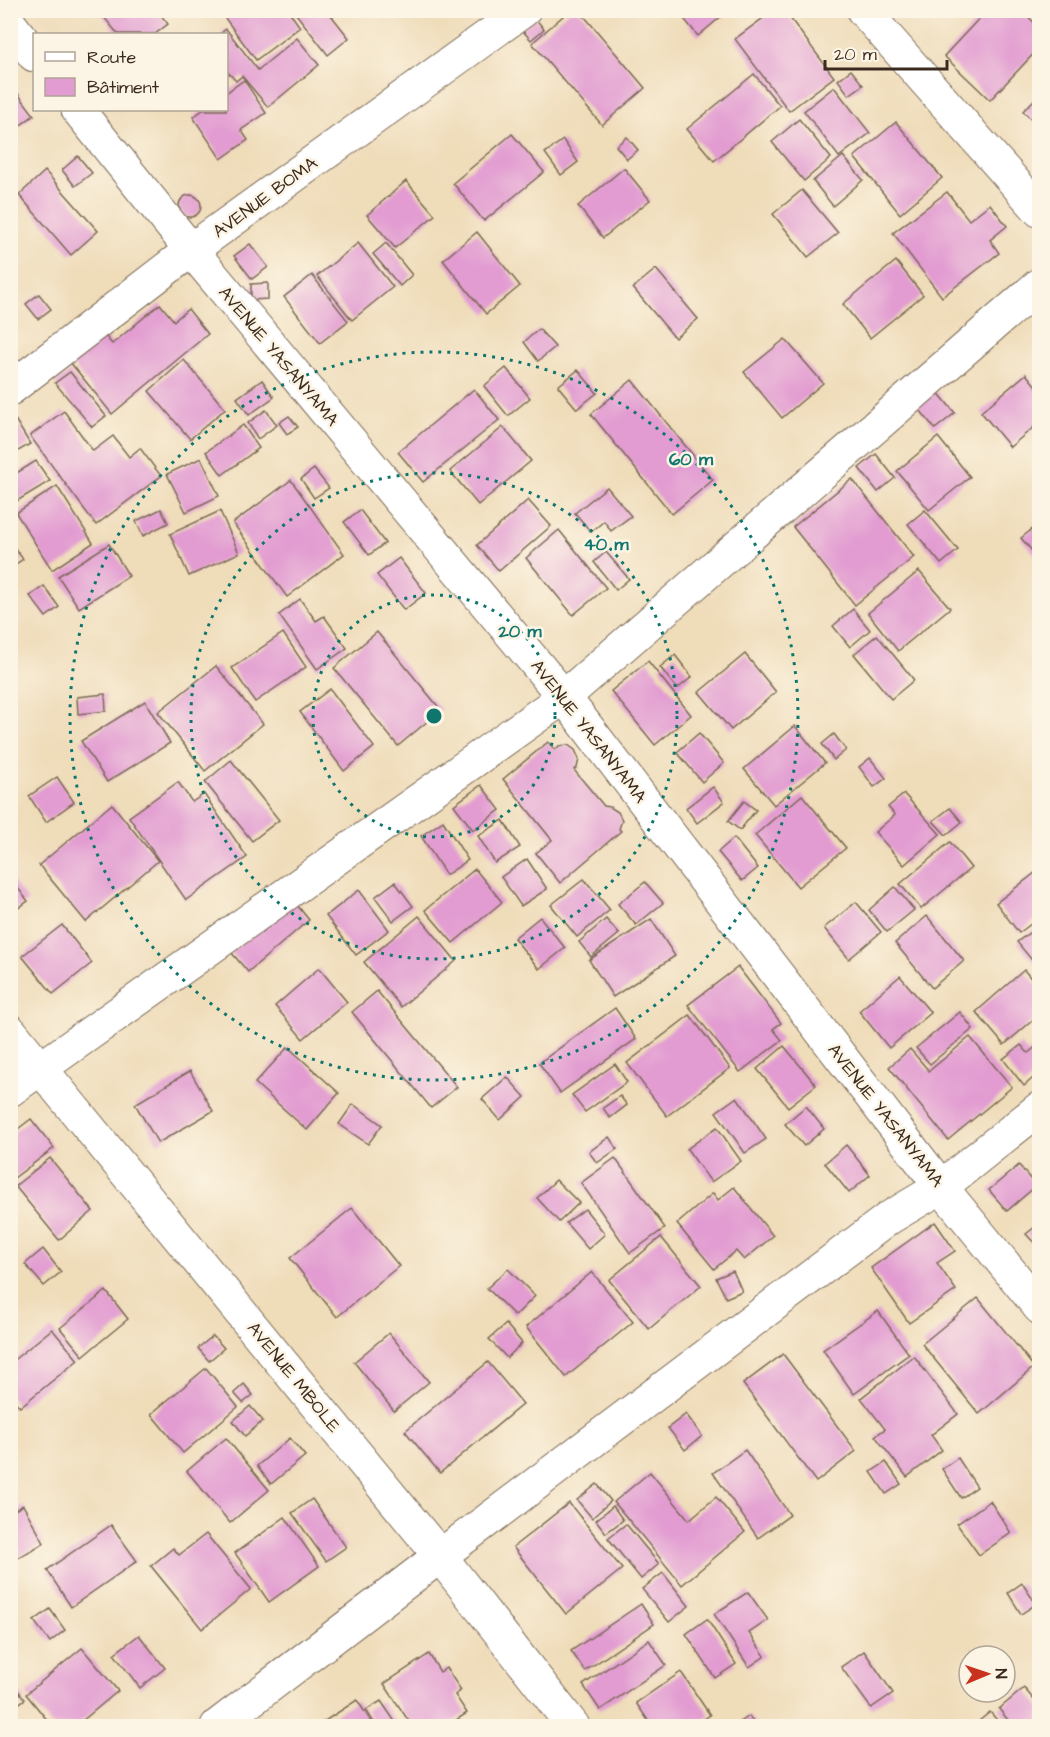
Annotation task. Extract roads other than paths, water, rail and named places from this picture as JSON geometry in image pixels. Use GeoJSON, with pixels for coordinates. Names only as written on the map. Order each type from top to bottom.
{"type":"FeatureCollection","features":[{"type":"Feature","properties":{"kind":"street","name":"AVENUE BOMA"},"geometry":{"type":"LineString","coordinates":[[10,389],[190,250],[524,10]]}},
{"type":"Feature","properties":{"kind":"street"},"geometry":{"type":"LineString","coordinates":[[863,10],[1040,211]]}},
{"type":"Feature","properties":{"kind":"street"},"geometry":{"type":"LineString","coordinates":[[10,24],[33,53]]}},
{"type":"Feature","properties":{"kind":"street","name":"AVENUE YASANYAMA"},"geometry":{"type":"LineString","coordinates":[[79,111],[190,250],[564,697],[941,1187],[1040,1308]]}},
{"type":"Feature","properties":{"kind":"street"},"geometry":{"type":"LineString","coordinates":[[10,1090],[564,697],[1040,284]]}},
{"type":"Feature","properties":{"kind":"street","name":"AVENUE MBOLE"},"geometry":{"type":"LineString","coordinates":[[10,1031],[440,1556],[573,1726]]}},
{"type":"Feature","properties":{"kind":"street"},"geometry":{"type":"LineString","coordinates":[[217,1726],[889,1218],[941,1187],[1040,1108]]}}]}
